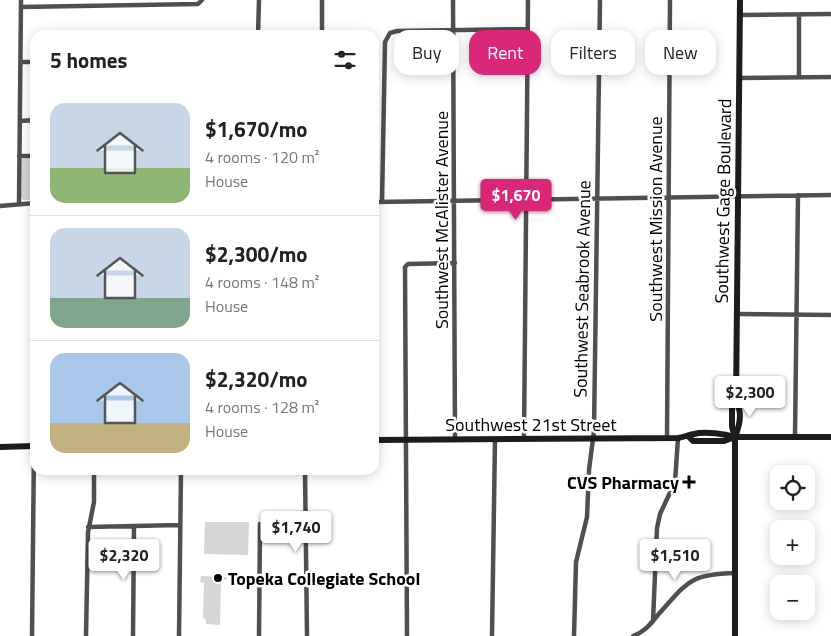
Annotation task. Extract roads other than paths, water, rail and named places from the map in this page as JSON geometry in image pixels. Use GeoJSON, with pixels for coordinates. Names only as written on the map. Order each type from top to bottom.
{"type":"FeatureCollection","features":[{"type":"Feature","properties":{"kind":"main road","name":"Southwest Gage Boulevard"},"geometry":{"type":"LineString","coordinates":[[735,636],[735,437],[732,427],[732,407],[736,403],[740,0]]}},
{"type":"Feature","properties":{"kind":"main road","name":"Southwest 21st Street"},"geometry":{"type":"LineString","coordinates":[[379,440],[678,438],[689,437],[693,434],[724,434],[735,437],[795,436],[831,438]]}},
{"type":"Feature","properties":{"kind":"main road"},"geometry":{"type":"LineString","coordinates":[[0,447],[30,446]]}},
{"type":"Feature","properties":{"kind":"street"},"geometry":{"type":"LineString","coordinates":[[19,203],[22,0]]}},
{"type":"Feature","properties":{"kind":"street"},"geometry":{"type":"LineString","coordinates":[[21,7],[198,4],[202,0]]}},
{"type":"Feature","properties":{"kind":"street"},"geometry":{"type":"LineString","coordinates":[[258,30],[259,0]]}},
{"type":"Feature","properties":{"kind":"street"},"geometry":{"type":"LineString","coordinates":[[322,0],[322,30]]}},
{"type":"Feature","properties":{"kind":"street","name":"Southwest McAlister Avenue"},"geometry":{"type":"LineString","coordinates":[[453,30],[454,0]]}},
{"type":"Feature","properties":{"kind":"street","name":"Southwest Seabrook Avenue"},"geometry":{"type":"LineString","coordinates":[[574,636],[576,562],[587,517],[590,463],[594,439],[600,0]]}},
{"type":"Feature","properties":{"kind":"street","name":"Southwest Mission Avenue"},"geometry":{"type":"LineString","coordinates":[[668,438],[670,0]]}},
{"type":"Feature","properties":{"kind":"street"},"geometry":{"type":"LineString","coordinates":[[524,439],[528,1]]}},
{"type":"Feature","properties":{"kind":"street"},"geometry":{"type":"LineString","coordinates":[[799,14],[799,77]]}},
{"type":"Feature","properties":{"kind":"street"},"geometry":{"type":"LineString","coordinates":[[740,15],[831,14]]}},
{"type":"Feature","properties":{"kind":"street"},"geometry":{"type":"LineString","coordinates":[[453,30],[527,29]]}},
{"type":"Feature","properties":{"kind":"street"},"geometry":{"type":"LineString","coordinates":[[394,32],[387,36],[385,42],[382,202],[831,195]]}},
{"type":"Feature","properties":{"kind":"street"},"geometry":{"type":"LineString","coordinates":[[21,62],[30,62]]}},
{"type":"Feature","properties":{"kind":"street","name":"Southwest McAlister Avenue"},"geometry":{"type":"LineString","coordinates":[[453,75],[455,439]]}},
{"type":"Feature","properties":{"kind":"street"},"geometry":{"type":"LineString","coordinates":[[740,78],[831,76]]}},
{"type":"Feature","properties":{"kind":"street"},"geometry":{"type":"LineString","coordinates":[[20,120],[30,120]]}},
{"type":"Feature","properties":{"kind":"street"},"geometry":{"type":"LineString","coordinates":[[19,156],[30,156]]}},
{"type":"Feature","properties":{"kind":"street"},"geometry":{"type":"LineString","coordinates":[[795,436],[798,195]]}},
{"type":"Feature","properties":{"kind":"street"},"geometry":{"type":"LineString","coordinates":[[0,206],[30,203]]}},
{"type":"Feature","properties":{"kind":"street"},"geometry":{"type":"LineString","coordinates":[[407,636],[404,269],[406,265],[455,263]]}},
{"type":"Feature","properties":{"kind":"street"},"geometry":{"type":"LineString","coordinates":[[737,314],[831,315]]}},
{"type":"Feature","properties":{"kind":"street"},"geometry":{"type":"LineString","coordinates":[[654,621],[657,528],[660,514],[675,482],[678,438]]}},
{"type":"Feature","properties":{"kind":"street"},"geometry":{"type":"LineString","coordinates":[[492,636],[495,439]]}},
{"type":"Feature","properties":{"kind":"street"},"geometry":{"type":"LineString","coordinates":[[32,636],[34,475]]}},
{"type":"Feature","properties":{"kind":"street"},"geometry":{"type":"LineString","coordinates":[[86,636],[88,527],[94,502],[94,475]]}},
{"type":"Feature","properties":{"kind":"street"},"geometry":{"type":"LineString","coordinates":[[178,636],[180,475]]}},
{"type":"Feature","properties":{"kind":"street"},"geometry":{"type":"LineString","coordinates":[[305,475],[307,636]]}},
{"type":"Feature","properties":{"kind":"street"},"geometry":{"type":"LineString","coordinates":[[259,636],[260,524],[306,523]]}},
{"type":"Feature","properties":{"kind":"street"},"geometry":{"type":"LineString","coordinates":[[88,527],[180,525]]}},
{"type":"Feature","properties":{"kind":"street"},"geometry":{"type":"LineString","coordinates":[[133,636],[134,526]]}},
{"type":"Feature","properties":{"kind":"street"},"geometry":{"type":"LineString","coordinates":[[633,636],[644,631],[685,584],[693,579],[713,573],[735,573]]}},
{"type":"Feature","properties":{"kind":"place","name":"CVS Pharmacy"},"geometry":{"type":"Point","coordinates":[689,482]}},
{"type":"Feature","properties":{"kind":"place","name":"Topeka Collegiate School"},"geometry":{"type":"Point","coordinates":[218,578]}}]}
